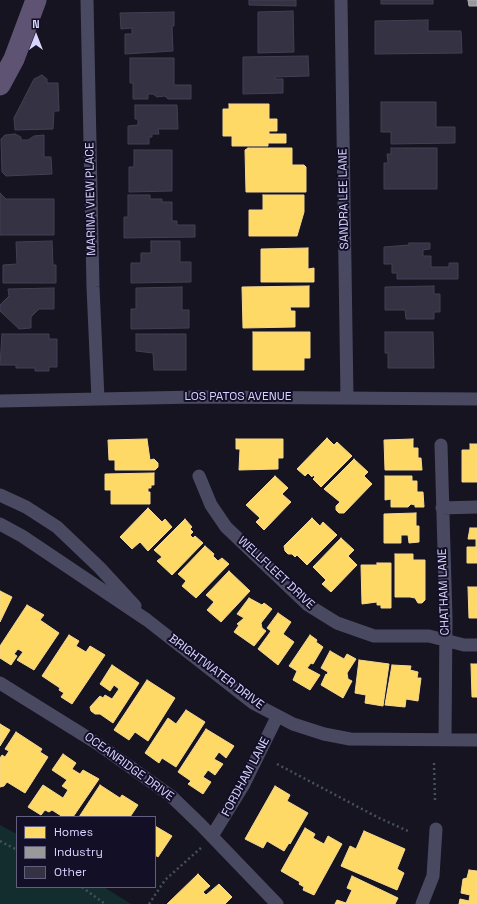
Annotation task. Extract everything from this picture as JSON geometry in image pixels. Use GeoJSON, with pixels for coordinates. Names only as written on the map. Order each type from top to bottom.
{"type":"FeatureCollection","features":[{"type":"Feature","properties":{"kind":"main road"},"geometry":{"type":"LineString","coordinates":[[0,85],[14,59],[36,0]]}},
{"type":"Feature","properties":{"kind":"street","name":"MARINA VIEW PLACE"},"geometry":{"type":"LineString","coordinates":[[87,0],[93,287],[98,398]]}},
{"type":"Feature","properties":{"kind":"street","name":"SANDRA LEE LANE"},"geometry":{"type":"LineString","coordinates":[[341,0],[347,398]]}},
{"type":"Feature","properties":{"kind":"street","name":"LOS PATOS AVENUE"},"geometry":{"type":"LineString","coordinates":[[0,401],[197,397],[477,399]]}},
{"type":"Feature","properties":{"kind":"street","name":"CHATHAM LANE"},"geometry":{"type":"LineString","coordinates":[[441,445],[446,641],[445,739]]}},
{"type":"Feature","properties":{"kind":"street","name":"WELLFLEET DRIVE"},"geometry":{"type":"LineString","coordinates":[[199,476],[211,506],[226,527],[308,605],[337,623],[374,636],[429,636],[464,645],[477,645]]}},
{"type":"Feature","properties":{"kind":"street","name":"BRIGHTWATER DRIVE"},"geometry":{"type":"LineString","coordinates":[[0,496],[26,507],[57,527],[100,568],[147,620]]}},
{"type":"Feature","properties":{"kind":"street"},"geometry":{"type":"LineString","coordinates":[[442,508],[477,507]]}},
{"type":"Feature","properties":{"kind":"street","name":"BRIGHTWATER DRIVE"},"geometry":{"type":"LineString","coordinates":[[0,524],[22,536],[147,620],[253,703],[277,717],[324,734],[350,739],[477,740]]}},
{"type":"Feature","properties":{"kind":"street","name":"OCEANRIDGE DRIVE"},"geometry":{"type":"LineString","coordinates":[[0,683],[86,736],[139,771],[171,796],[212,836],[277,904]]}},
{"type":"Feature","properties":{"kind":"street","name":"FORDHAM LANE"},"geometry":{"type":"LineString","coordinates":[[212,836],[244,784],[277,717]]}},
{"type":"Feature","properties":{"kind":"street"},"geometry":{"type":"LineString","coordinates":[[422,904],[433,876],[436,829]]}},
{"type":"Feature","properties":{"kind":"path"},"geometry":{"type":"LineString","coordinates":[[434,762],[434,800]]}},
{"type":"Feature","properties":{"kind":"path"},"geometry":{"type":"LineString","coordinates":[[276,764],[379,818],[408,831]]}},
{"type":"Feature","properties":{"kind":"path"},"geometry":{"type":"LineString","coordinates":[[150,904],[165,880],[200,850],[212,836]]}},
{"type":"Feature","properties":{"kind":"path"},"geometry":{"type":"LineString","coordinates":[[0,841],[16,849]]}},
{"type":"Feature","properties":{"kind":"path"},"geometry":{"type":"LineString","coordinates":[[83,888],[105,904]]}},
{"type":"Feature","properties":{"kind":"green space"},"geometry":{"type":"Polygon","coordinates":[[[0,825],[16,833],[16,888],[106,888],[131,904],[0,904],[0,825]]]}},
{"type":"Feature","properties":{"kind":"building: Homes"},"geometry":{"type":"Polygon","coordinates":[[[229,104],[269,104],[269,119],[277,119],[277,131],[269,131],[269,134],[286,134],[286,143],[268,143],[268,146],[232,146],[232,136],[223,136],[223,109],[229,109],[229,104]]]}},
{"type":"Feature","properties":{"kind":"building: Homes"},"geometry":{"type":"Polygon","coordinates":[[[248,148],[292,148],[292,165],[304,165],[306,167],[306,192],[246,192],[245,150],[248,148]]]}},
{"type":"Feature","properties":{"kind":"building: Homes"},"geometry":{"type":"Polygon","coordinates":[[[263,195],[304,195],[304,212],[297,236],[249,236],[249,210],[263,210],[263,195]]]}},
{"type":"Feature","properties":{"kind":"building: Homes"},"geometry":{"type":"Polygon","coordinates":[[[308,248],[308,269],[314,268],[314,282],[261,282],[261,249],[308,248]]]}},
{"type":"Feature","properties":{"kind":"building: Homes"},"geometry":{"type":"Polygon","coordinates":[[[309,286],[309,307],[290,307],[291,311],[295,311],[295,327],[243,328],[242,287],[309,286]]]}},
{"type":"Feature","properties":{"kind":"building: Homes"},"geometry":{"type":"Polygon","coordinates":[[[253,332],[310,332],[310,358],[304,358],[304,370],[253,370],[253,332]]]}},
{"type":"Feature","properties":{"kind":"building: Homes"},"geometry":{"type":"Polygon","coordinates":[[[327,438],[334,445],[337,442],[352,456],[321,487],[313,479],[315,477],[313,475],[312,477],[308,473],[305,476],[297,469],[327,438]]]}},
{"type":"Feature","properties":{"kind":"building: Homes"},"geometry":{"type":"Polygon","coordinates":[[[147,439],[150,460],[154,459],[158,463],[158,467],[155,470],[115,470],[115,460],[109,460],[108,440],[147,439]]]}},
{"type":"Feature","properties":{"kind":"building: Homes"},"geometry":{"type":"Polygon","coordinates":[[[236,439],[283,439],[283,458],[278,458],[278,469],[239,470],[240,449],[236,449],[236,439]]]}},
{"type":"Feature","properties":{"kind":"building: Homes"},"geometry":{"type":"Polygon","coordinates":[[[413,439],[413,448],[418,448],[418,458],[421,458],[422,470],[385,470],[384,440],[413,439]]]}},
{"type":"Feature","properties":{"kind":"building: Homes"},"geometry":{"type":"Polygon","coordinates":[[[470,444],[477,444],[477,482],[462,482],[462,450],[470,450],[470,444]]]}},
{"type":"Feature","properties":{"kind":"building: Homes"},"geometry":{"type":"Polygon","coordinates":[[[354,459],[368,472],[364,476],[372,484],[344,513],[339,513],[336,510],[336,506],[340,502],[324,489],[354,459]]]}},
{"type":"Feature","properties":{"kind":"building: Homes"},"geometry":{"type":"Polygon","coordinates":[[[154,473],[154,485],[151,485],[151,488],[148,488],[148,492],[150,492],[150,504],[111,504],[111,490],[105,490],[105,474],[154,473]]]}},
{"type":"Feature","properties":{"kind":"building: Homes"},"geometry":{"type":"Polygon","coordinates":[[[275,476],[288,488],[282,494],[291,502],[264,530],[256,522],[260,518],[246,505],[275,476]]]}},
{"type":"Feature","properties":{"kind":"building: Homes"},"geometry":{"type":"Polygon","coordinates":[[[385,476],[412,476],[412,481],[417,481],[417,492],[423,492],[424,507],[415,507],[415,505],[411,504],[408,507],[391,507],[391,499],[385,500],[385,476]]]}},
{"type":"Feature","properties":{"kind":"building: Homes"},"geometry":{"type":"Polygon","coordinates":[[[148,508],[162,522],[165,519],[172,527],[148,551],[140,542],[132,549],[120,537],[148,508]]]}},
{"type":"Feature","properties":{"kind":"building: Homes"},"geometry":{"type":"Polygon","coordinates":[[[416,513],[416,526],[419,526],[419,542],[409,543],[408,535],[401,535],[401,543],[384,543],[384,514],[416,513]]]}},
{"type":"Feature","properties":{"kind":"building: Homes"},"geometry":{"type":"Polygon","coordinates":[[[312,518],[320,526],[323,522],[337,535],[307,565],[297,555],[295,557],[292,554],[288,554],[285,551],[284,546],[312,518]]]}},
{"type":"Feature","properties":{"kind":"building: Homes"},"geometry":{"type":"Polygon","coordinates":[[[185,519],[192,527],[190,529],[193,532],[190,535],[193,538],[195,536],[203,543],[172,575],[157,561],[162,557],[154,550],[185,519]]]}},
{"type":"Feature","properties":{"kind":"building: Homes"},"geometry":{"type":"Polygon","coordinates":[[[470,528],[477,528],[477,563],[467,563],[467,547],[476,547],[476,539],[468,539],[470,528]]]}},
{"type":"Feature","properties":{"kind":"building: Homes"},"geometry":{"type":"Polygon","coordinates":[[[341,538],[354,550],[348,556],[357,565],[331,592],[322,584],[326,580],[313,567],[341,538]]]}},
{"type":"Feature","properties":{"kind":"building: Homes"},"geometry":{"type":"Polygon","coordinates":[[[205,546],[214,554],[213,556],[218,561],[222,558],[229,564],[196,598],[182,586],[186,581],[178,574],[205,546]]]}},
{"type":"Feature","properties":{"kind":"building: Homes"},"geometry":{"type":"Polygon","coordinates":[[[395,554],[413,554],[413,560],[425,560],[425,600],[422,603],[418,603],[415,598],[395,597],[395,554]]]}},
{"type":"Feature","properties":{"kind":"building: Homes"},"geometry":{"type":"Polygon","coordinates":[[[377,563],[391,563],[391,608],[381,608],[381,605],[377,605],[377,602],[362,604],[361,565],[377,565],[377,563]]]}},
{"type":"Feature","properties":{"kind":"building: Homes"},"geometry":{"type":"Polygon","coordinates":[[[229,571],[250,591],[221,622],[207,610],[214,602],[206,595],[229,571]]]}},
{"type":"Feature","properties":{"kind":"building: Homes"},"geometry":{"type":"Polygon","coordinates":[[[468,587],[477,587],[477,618],[469,618],[468,587]]]}},
{"type":"Feature","properties":{"kind":"building: Homes"},"geometry":{"type":"Polygon","coordinates":[[[0,591],[12,597],[0,622],[0,591]]]}},
{"type":"Feature","properties":{"kind":"building: Homes"},"geometry":{"type":"Polygon","coordinates":[[[249,598],[262,605],[264,603],[272,609],[261,623],[262,628],[266,631],[254,646],[234,632],[239,625],[237,624],[244,618],[237,614],[249,598]]]}},
{"type":"Feature","properties":{"kind":"building: Homes"},"geometry":{"type":"Polygon","coordinates":[[[27,605],[44,615],[40,620],[59,633],[34,670],[17,660],[23,652],[18,649],[14,654],[17,656],[11,665],[0,658],[0,646],[27,605]]]}},
{"type":"Feature","properties":{"kind":"building: Homes"},"geometry":{"type":"Polygon","coordinates":[[[278,613],[291,622],[283,634],[294,642],[278,665],[258,649],[271,631],[267,628],[278,613]]]}},
{"type":"Feature","properties":{"kind":"building: Homes"},"geometry":{"type":"Polygon","coordinates":[[[69,635],[79,641],[76,646],[86,652],[90,646],[105,655],[72,704],[61,697],[64,693],[59,690],[60,688],[42,676],[69,635]]]}},
{"type":"Feature","properties":{"kind":"building: Homes"},"geometry":{"type":"Polygon","coordinates":[[[310,635],[323,647],[313,664],[311,663],[307,668],[320,675],[310,690],[293,680],[297,671],[289,666],[310,635]]]}},
{"type":"Feature","properties":{"kind":"building: Homes"},"geometry":{"type":"Polygon","coordinates":[[[330,651],[344,659],[347,654],[356,659],[347,673],[348,679],[352,681],[343,698],[321,685],[328,672],[321,668],[330,651]]]}},
{"type":"Feature","properties":{"kind":"building: Homes"},"geometry":{"type":"Polygon","coordinates":[[[359,660],[389,664],[383,706],[365,703],[366,695],[355,693],[359,660]]]}},
{"type":"Feature","properties":{"kind":"building: Homes"},"geometry":{"type":"Polygon","coordinates":[[[471,664],[477,664],[477,697],[472,697],[471,664]]]}},
{"type":"Feature","properties":{"kind":"building: Homes"},"geometry":{"type":"Polygon","coordinates":[[[112,665],[139,683],[113,723],[100,714],[95,714],[91,711],[90,707],[100,696],[103,698],[105,695],[112,699],[119,689],[114,685],[110,691],[100,684],[112,665]]]}},
{"type":"Feature","properties":{"kind":"building: Homes"},"geometry":{"type":"Polygon","coordinates":[[[392,665],[411,666],[410,670],[418,672],[417,678],[421,678],[418,701],[406,699],[405,707],[385,705],[392,665]]]}},
{"type":"Feature","properties":{"kind":"building: Homes"},"geometry":{"type":"Polygon","coordinates":[[[147,680],[175,698],[148,741],[135,732],[129,740],[114,730],[147,680]]]}},
{"type":"Feature","properties":{"kind":"building: Homes"},"geometry":{"type":"Polygon","coordinates":[[[186,710],[205,722],[176,767],[162,758],[159,763],[145,753],[168,718],[176,724],[186,710]]]}},
{"type":"Feature","properties":{"kind":"building: Homes"},"geometry":{"type":"Polygon","coordinates":[[[0,724],[10,730],[0,746],[0,724]]]}},
{"type":"Feature","properties":{"kind":"building: Homes"},"geometry":{"type":"Polygon","coordinates":[[[206,729],[234,746],[226,758],[219,752],[214,759],[223,764],[215,775],[208,770],[203,777],[211,782],[203,794],[188,784],[191,781],[178,772],[206,729]]]}},
{"type":"Feature","properties":{"kind":"building: Homes"},"geometry":{"type":"Polygon","coordinates":[[[16,732],[42,749],[40,752],[48,757],[25,793],[7,782],[4,786],[0,787],[0,758],[2,755],[5,757],[9,751],[5,749],[16,732]]]}},
{"type":"Feature","properties":{"kind":"building: Homes"},"geometry":{"type":"Polygon","coordinates":[[[63,754],[76,763],[72,769],[80,774],[83,770],[99,779],[74,816],[61,816],[52,810],[49,812],[45,810],[41,815],[28,807],[43,785],[63,798],[68,790],[62,786],[67,780],[52,770],[63,754]]]}},
{"type":"Feature","properties":{"kind":"building: Homes"},"geometry":{"type":"Polygon","coordinates":[[[100,785],[120,798],[122,795],[138,805],[131,816],[80,816],[100,785]]]}},
{"type":"Feature","properties":{"kind":"building: Homes"},"geometry":{"type":"Polygon","coordinates":[[[275,786],[290,795],[287,801],[308,813],[290,844],[289,843],[284,851],[267,841],[263,848],[245,839],[275,786]]]}},
{"type":"Feature","properties":{"kind":"building: Homes"},"geometry":{"type":"Polygon","coordinates":[[[156,827],[172,836],[158,857],[156,856],[156,827]]]}},
{"type":"Feature","properties":{"kind":"building: Homes"},"geometry":{"type":"Polygon","coordinates":[[[305,828],[315,834],[313,838],[324,844],[328,836],[342,844],[314,895],[303,890],[304,887],[299,884],[300,882],[281,871],[305,828]]]}},
{"type":"Feature","properties":{"kind":"building: Homes"},"geometry":{"type":"Polygon","coordinates":[[[364,831],[405,849],[397,869],[404,873],[397,890],[341,866],[350,846],[356,849],[364,831]]]}},
{"type":"Feature","properties":{"kind":"building: Homes"},"geometry":{"type":"Polygon","coordinates":[[[469,870],[477,871],[477,904],[459,904],[460,899],[469,901],[470,895],[461,893],[463,879],[467,878],[469,870]]]}},
{"type":"Feature","properties":{"kind":"building: Homes"},"geometry":{"type":"Polygon","coordinates":[[[198,874],[210,886],[203,892],[206,895],[219,884],[232,897],[225,904],[167,904],[198,874]]]}},
{"type":"Feature","properties":{"kind":"building: Homes"},"geometry":{"type":"Polygon","coordinates":[[[352,876],[398,898],[395,904],[335,904],[337,900],[346,903],[352,890],[347,888],[352,876]]]}},
{"type":"Feature","properties":{"kind":"building: Industry"},"geometry":{"type":"Polygon","coordinates":[[[468,0],[477,0],[477,6],[469,6],[468,0]]]}},
{"type":"Feature","properties":{"kind":"building: Other"},"geometry":{"type":"Polygon","coordinates":[[[249,0],[296,0],[296,6],[249,5],[249,0]]]}},
{"type":"Feature","properties":{"kind":"building: Other"},"geometry":{"type":"Polygon","coordinates":[[[381,0],[433,0],[433,4],[381,4],[381,0]]]}},
{"type":"Feature","properties":{"kind":"building: Other"},"geometry":{"type":"Polygon","coordinates":[[[293,11],[294,52],[258,53],[258,12],[293,11]]]}},
{"type":"Feature","properties":{"kind":"building: Other"},"geometry":{"type":"Polygon","coordinates":[[[174,12],[174,26],[172,26],[173,51],[125,54],[125,34],[132,34],[132,28],[121,29],[120,13],[174,12]]]}},
{"type":"Feature","properties":{"kind":"building: Other"},"geometry":{"type":"Polygon","coordinates":[[[428,20],[428,31],[461,31],[462,53],[375,54],[375,21],[428,20]]]}},
{"type":"Feature","properties":{"kind":"building: Other"},"geometry":{"type":"Polygon","coordinates":[[[308,56],[309,76],[275,77],[275,79],[283,79],[283,93],[243,94],[243,57],[308,56]]]}},
{"type":"Feature","properties":{"kind":"building: Other"},"geometry":{"type":"Polygon","coordinates":[[[130,58],[174,58],[174,85],[191,85],[191,99],[168,99],[165,96],[157,97],[153,94],[148,94],[148,99],[133,99],[133,83],[130,83],[130,58]]]}},
{"type":"Feature","properties":{"kind":"building: Other"},"geometry":{"type":"Polygon","coordinates":[[[42,75],[47,79],[47,83],[58,83],[59,111],[54,111],[53,129],[15,130],[14,118],[34,79],[42,75]]]}},
{"type":"Feature","properties":{"kind":"building: Other"},"geometry":{"type":"Polygon","coordinates":[[[381,102],[436,102],[436,127],[455,127],[455,143],[391,144],[391,132],[381,132],[381,102]]]}},
{"type":"Feature","properties":{"kind":"building: Other"},"geometry":{"type":"Polygon","coordinates":[[[135,105],[177,105],[178,129],[158,129],[159,134],[152,134],[152,137],[149,137],[149,144],[128,144],[128,126],[138,125],[138,119],[135,119],[135,105]]]}},
{"type":"Feature","properties":{"kind":"building: Other"},"geometry":{"type":"Polygon","coordinates":[[[15,134],[21,137],[21,140],[28,140],[34,136],[44,135],[44,157],[51,157],[52,174],[6,176],[2,172],[1,139],[5,135],[15,134]]]}},
{"type":"Feature","properties":{"kind":"building: Other"},"geometry":{"type":"Polygon","coordinates":[[[391,148],[437,148],[437,189],[384,189],[384,163],[388,163],[387,154],[391,154],[391,148]]]}},
{"type":"Feature","properties":{"kind":"building: Other"},"geometry":{"type":"Polygon","coordinates":[[[134,150],[172,150],[172,191],[129,192],[129,167],[134,167],[134,150]]]}},
{"type":"Feature","properties":{"kind":"building: Other"},"geometry":{"type":"Polygon","coordinates":[[[0,193],[6,199],[54,199],[54,235],[0,235],[0,193]]]}},
{"type":"Feature","properties":{"kind":"building: Other"},"geometry":{"type":"Polygon","coordinates":[[[128,195],[150,195],[150,199],[162,199],[162,202],[172,202],[172,221],[177,221],[177,225],[195,225],[195,237],[124,238],[124,217],[128,217],[128,195]]]}},
{"type":"Feature","properties":{"kind":"building: Other"},"geometry":{"type":"Polygon","coordinates":[[[52,241],[53,265],[56,265],[56,283],[3,283],[3,265],[17,264],[16,242],[52,241]]]}},
{"type":"Feature","properties":{"kind":"building: Other"},"geometry":{"type":"Polygon","coordinates":[[[151,241],[180,241],[180,262],[191,262],[191,282],[131,283],[131,263],[141,263],[141,253],[151,253],[151,241]]]}},
{"type":"Feature","properties":{"kind":"building: Other"},"geometry":{"type":"Polygon","coordinates":[[[409,243],[430,243],[430,249],[423,250],[423,256],[431,256],[431,267],[449,267],[449,263],[458,263],[458,279],[397,279],[397,273],[392,273],[392,264],[384,264],[384,247],[409,245],[409,243]]]}},
{"type":"Feature","properties":{"kind":"building: Other"},"geometry":{"type":"Polygon","coordinates":[[[434,286],[434,294],[440,294],[440,312],[434,312],[434,319],[406,319],[405,310],[385,310],[385,287],[434,286]]]}},
{"type":"Feature","properties":{"kind":"building: Other"},"geometry":{"type":"Polygon","coordinates":[[[182,287],[182,310],[189,310],[189,328],[131,329],[131,309],[136,309],[136,288],[182,287]]]}},
{"type":"Feature","properties":{"kind":"building: Other"},"geometry":{"type":"Polygon","coordinates":[[[54,288],[54,309],[39,309],[31,317],[31,328],[19,329],[0,311],[0,305],[9,296],[8,289],[54,288]]]}},
{"type":"Feature","properties":{"kind":"building: Other"},"geometry":{"type":"Polygon","coordinates":[[[385,332],[433,332],[434,368],[388,368],[388,353],[385,353],[385,332]]]}},
{"type":"Feature","properties":{"kind":"building: Other"},"geometry":{"type":"Polygon","coordinates":[[[2,334],[49,334],[49,339],[57,339],[57,367],[49,367],[49,371],[35,371],[35,368],[16,368],[16,365],[0,365],[2,334]]]}},
{"type":"Feature","properties":{"kind":"building: Other"},"geometry":{"type":"Polygon","coordinates":[[[136,334],[186,334],[186,370],[154,370],[153,353],[136,351],[136,334]]]}}]}
